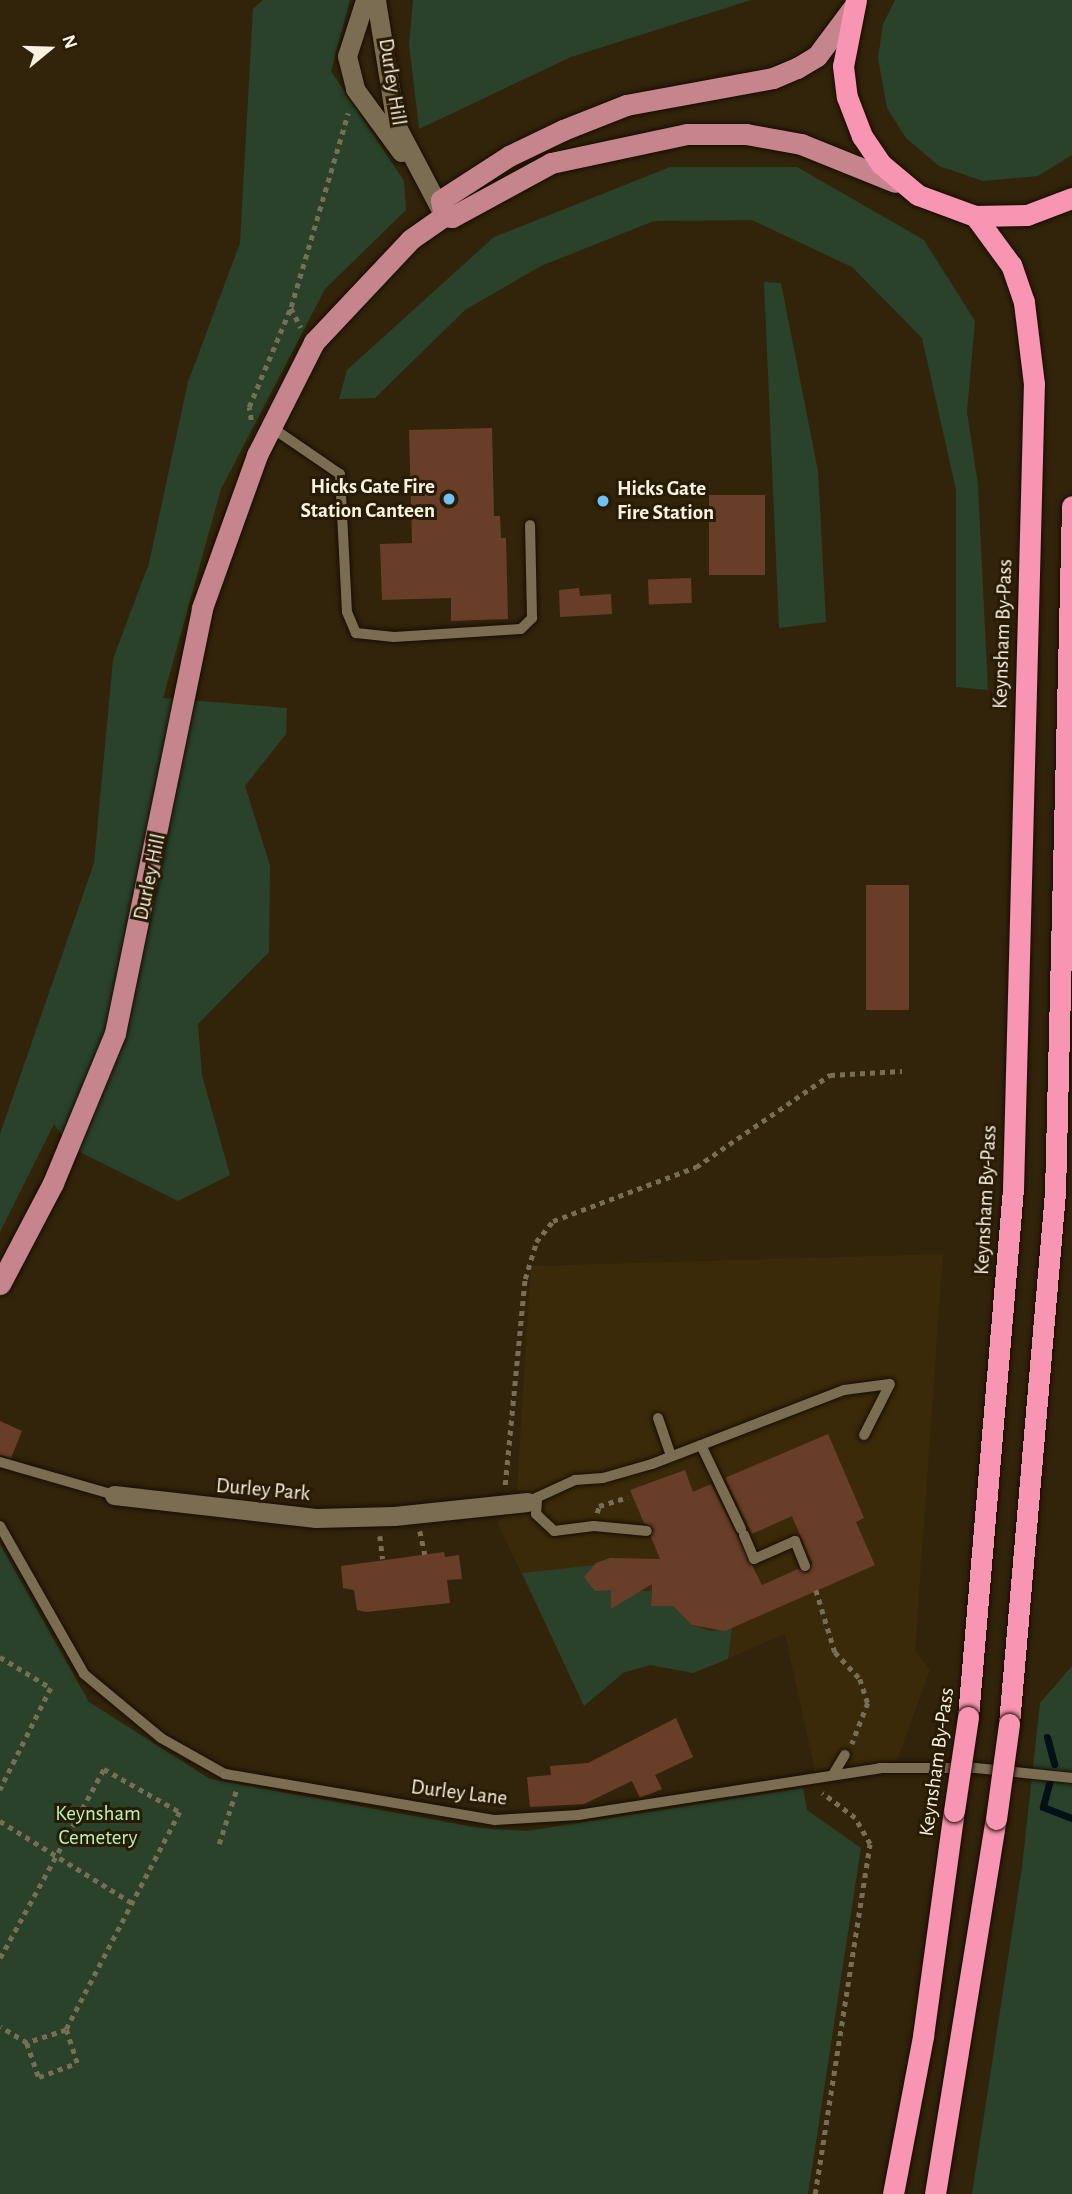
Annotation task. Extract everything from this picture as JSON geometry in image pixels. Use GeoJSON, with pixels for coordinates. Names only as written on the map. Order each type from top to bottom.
{"type":"FeatureCollection","features":[{"type":"Feature","properties":{"kind":"highway"},"geometry":{"type":"LineString","coordinates":[[854,5],[843,66],[854,119],[881,164],[918,195],[975,216],[1027,215],[1072,198]]}},
{"type":"Feature","properties":{"kind":"highway","name":"Keynsham By-Pass"},"geometry":{"type":"LineString","coordinates":[[893,2194],[923,2036],[968,1717],[1013,1189],[1034,384],[1020,290],[1010,265],[975,216]]}},
{"type":"Feature","properties":{"kind":"highway"},"geometry":{"type":"LineString","coordinates":[[935,2194],[1009,1724],[1055,1193],[1072,506]]}},
{"type":"Feature","properties":{"kind":"main road"},"geometry":{"type":"LineString","coordinates":[[854,5],[817,56],[797,68],[773,78],[626,105],[563,130],[473,178],[442,200],[444,216],[452,217],[551,163],[687,134],[746,134],[801,144],[873,169],[918,195]]}},
{"type":"Feature","properties":{"kind":"main road","name":"Durley Hill"},"geometry":{"type":"LineString","coordinates":[[0,1284],[53,1183],[115,1033],[202,608],[257,456],[314,342],[372,277],[444,216]]}},
{"type":"Feature","properties":{"kind":"street","name":"Durley Hill"},"geometry":{"type":"LineString","coordinates":[[365,0],[348,56],[355,89],[373,120],[412,163],[444,216]]}},
{"type":"Feature","properties":{"kind":"street","name":"Durley Hill"},"geometry":{"type":"LineString","coordinates":[[376,0],[388,88],[412,163]]}},
{"type":"Feature","properties":{"kind":"street","name":"Durley Park"},"geometry":{"type":"LineString","coordinates":[[114,1495],[316,1518],[394,1517],[532,1502]]}},
{"type":"Feature","properties":{"kind":"lane"},"geometry":{"type":"LineString","coordinates":[[271,427],[340,474],[347,612],[356,633],[394,637],[521,629],[532,618],[530,525]]}},
{"type":"Feature","properties":{"kind":"lane"},"geometry":{"type":"LineString","coordinates":[[647,1531],[594,1526],[554,1531],[536,1514],[532,1502],[575,1480],[591,1479],[701,1445],[844,1390],[890,1384],[864,1436]]}},
{"type":"Feature","properties":{"kind":"lane"},"geometry":{"type":"LineString","coordinates":[[658,1418],[671,1455]]}},
{"type":"Feature","properties":{"kind":"lane"},"geometry":{"type":"LineString","coordinates":[[701,1445],[754,1559],[795,1541],[805,1566]]}},
{"type":"Feature","properties":{"kind":"lane","name":"Durley Park"},"geometry":{"type":"LineString","coordinates":[[0,1462],[114,1495]]}},
{"type":"Feature","properties":{"kind":"lane","name":"Durley Lane"},"geometry":{"type":"LineString","coordinates":[[0,1525],[84,1674],[162,1738],[198,1762],[239,1776],[495,1820],[578,1815],[834,1773],[976,1768],[1072,1778]]}},
{"type":"Feature","properties":{"kind":"lane"},"geometry":{"type":"LineString","coordinates":[[834,1773],[845,1755]]}},
{"type":"Feature","properties":{"kind":"path"},"geometry":{"type":"LineString","coordinates":[[257,456],[249,407],[291,307],[355,89]]}},
{"type":"Feature","properties":{"kind":"path"},"geometry":{"type":"LineString","coordinates":[[506,1503],[512,1369],[525,1279],[536,1242],[553,1221],[696,1167],[830,1075],[902,1071]]}},
{"type":"Feature","properties":{"kind":"path"},"geometry":{"type":"LineString","coordinates":[[594,1526],[599,1506],[628,1497]]}},
{"type":"Feature","properties":{"kind":"path"},"geometry":{"type":"LineString","coordinates":[[816,1590],[835,1653],[860,1679],[868,1703],[845,1755]]}},
{"type":"Feature","properties":{"kind":"path"},"geometry":{"type":"LineString","coordinates":[[0,1657],[51,1688],[0,1790]]}},
{"type":"Feature","properties":{"kind":"path"},"geometry":{"type":"LineString","coordinates":[[0,1958],[104,1769],[180,1812],[66,2030],[27,2043]]}},
{"type":"Feature","properties":{"kind":"path"},"geometry":{"type":"LineString","coordinates":[[219,1844],[239,1776]]}},
{"type":"Feature","properties":{"kind":"path"},"geometry":{"type":"LineString","coordinates":[[810,1779],[855,1818],[870,1844],[815,2194]]}},
{"type":"Feature","properties":{"kind":"path"},"geometry":{"type":"LineString","coordinates":[[0,1821],[132,1903]]}},
{"type":"Feature","properties":{"kind":"path"},"geometry":{"type":"LineString","coordinates":[[0,2027],[27,2043],[39,2077],[77,2063],[66,2030]]}},
{"type":"Feature","properties":{"kind":"shaded area"},"geometry":{"type":"Polygon","coordinates":[[[943,1254],[915,1650],[930,1670],[897,1760],[815,1771],[785,1634],[693,1673],[650,1665],[623,1673],[584,1706],[497,1522],[527,1502],[517,1487],[531,1266],[943,1254]]]}},
{"type":"Feature","properties":{"kind":"green space"},"geometry":{"type":"Polygon","coordinates":[[[263,0],[350,0],[331,71],[404,181],[406,210],[325,289],[221,489],[163,698],[287,708],[286,734],[245,786],[270,865],[269,952],[198,1024],[202,1075],[230,1175],[178,1201],[72,1148],[54,1124],[0,1232],[0,1134],[94,863],[113,659],[149,563],[188,382],[240,243],[253,9],[263,0]]]}},
{"type":"Feature","properties":{"kind":"green space"},"geometry":{"type":"Polygon","coordinates":[[[413,0],[751,0],[571,57],[419,129],[409,44],[413,0]]]}},
{"type":"Feature","properties":{"kind":"green space"},"geometry":{"type":"Polygon","coordinates":[[[895,0],[1072,0],[1072,155],[1038,176],[983,181],[939,166],[906,138],[887,108],[878,58],[883,24],[895,0]]]}},
{"type":"Feature","properties":{"kind":"green space"},"geometry":{"type":"Polygon","coordinates":[[[670,167],[797,167],[924,240],[975,321],[967,412],[978,485],[988,690],[956,687],[956,490],[922,338],[852,267],[752,220],[654,221],[541,266],[465,310],[375,398],[339,399],[347,370],[494,237],[670,167]]]}},
{"type":"Feature","properties":{"kind":"green space"},"geometry":{"type":"Polygon","coordinates":[[[764,282],[781,283],[818,471],[826,622],[779,628],[764,282]]]}},
{"type":"Feature","properties":{"kind":"green space","name":"Keynsham Cemetery"},"geometry":{"type":"Polygon","coordinates":[[[0,1544],[89,1702],[210,1779],[480,1828],[527,1831],[803,1788],[807,1810],[861,1848],[808,2194],[0,2194],[0,1544]]]}},
{"type":"Feature","properties":{"kind":"green space"},"geometry":{"type":"Polygon","coordinates":[[[596,1565],[596,1590],[611,1590],[614,1603],[624,1601],[625,1590],[651,1591],[651,1606],[673,1606],[692,1625],[710,1631],[732,1628],[728,1659],[693,1673],[650,1665],[623,1673],[584,1706],[522,1573],[596,1565]]]}},
{"type":"Feature","properties":{"kind":"green space"},"geometry":{"type":"Polygon","coordinates":[[[1072,1666],[1072,2194],[972,2194],[1022,1867],[1040,1703],[1072,1666]]]}},
{"type":"Feature","properties":{"kind":"building"},"geometry":{"type":"Polygon","coordinates":[[[492,428],[494,516],[500,516],[501,538],[506,538],[508,619],[451,621],[451,598],[382,600],[380,544],[412,543],[409,430],[492,428]]]}},
{"type":"Feature","properties":{"kind":"building"},"geometry":{"type":"Polygon","coordinates":[[[709,495],[765,495],[765,575],[709,575],[709,495]]]}},
{"type":"Feature","properties":{"kind":"building"},"geometry":{"type":"Polygon","coordinates":[[[691,578],[692,603],[649,604],[648,580],[691,578]]]}},
{"type":"Feature","properties":{"kind":"building"},"geometry":{"type":"Polygon","coordinates":[[[579,588],[580,596],[611,594],[612,614],[560,617],[559,590],[579,588]]]}},
{"type":"Feature","properties":{"kind":"building"},"geometry":{"type":"Polygon","coordinates":[[[866,885],[909,885],[909,1010],[866,1010],[866,885]]]}},
{"type":"Feature","properties":{"kind":"building"},"geometry":{"type":"Polygon","coordinates":[[[0,1421],[22,1431],[11,1458],[0,1455],[0,1421]]]}},
{"type":"Feature","properties":{"kind":"building"},"geometry":{"type":"Polygon","coordinates":[[[828,1434],[864,1518],[856,1522],[875,1565],[725,1631],[692,1625],[673,1606],[651,1606],[652,1584],[611,1609],[611,1590],[595,1591],[584,1577],[596,1563],[610,1558],[660,1559],[651,1537],[654,1529],[644,1523],[630,1490],[685,1470],[693,1492],[711,1484],[762,1585],[798,1569],[808,1573],[812,1563],[792,1516],[752,1534],[725,1478],[828,1434]]]}},
{"type":"Feature","properties":{"kind":"building"},"geometry":{"type":"Polygon","coordinates":[[[444,1552],[445,1557],[459,1555],[462,1579],[447,1580],[450,1603],[366,1612],[357,1610],[354,1590],[343,1588],[341,1566],[444,1552]]]}},
{"type":"Feature","properties":{"kind":"building"},"geometry":{"type":"Polygon","coordinates":[[[676,1718],[693,1757],[655,1775],[662,1789],[640,1798],[632,1781],[584,1804],[530,1807],[527,1777],[551,1775],[550,1766],[588,1763],[676,1718]]]}},
{"type":"Feature","properties":{"kind":"waterway"},"geometry":{"type":"LineString","coordinates":[[1047,1737],[1054,1764]]}},
{"type":"Feature","properties":{"kind":"waterway"},"geometry":{"type":"LineString","coordinates":[[1050,1780],[1043,1807],[1072,1818]]}},
{"type":"Feature","properties":{"kind":"place","name":"Hicks Gate Fire Station Canteen"},"geometry":{"type":"Point","coordinates":[449,499]}},
{"type":"Feature","properties":{"kind":"place","name":"Hicks Gate Fire Station"},"geometry":{"type":"Point","coordinates":[603,501]}}]}
